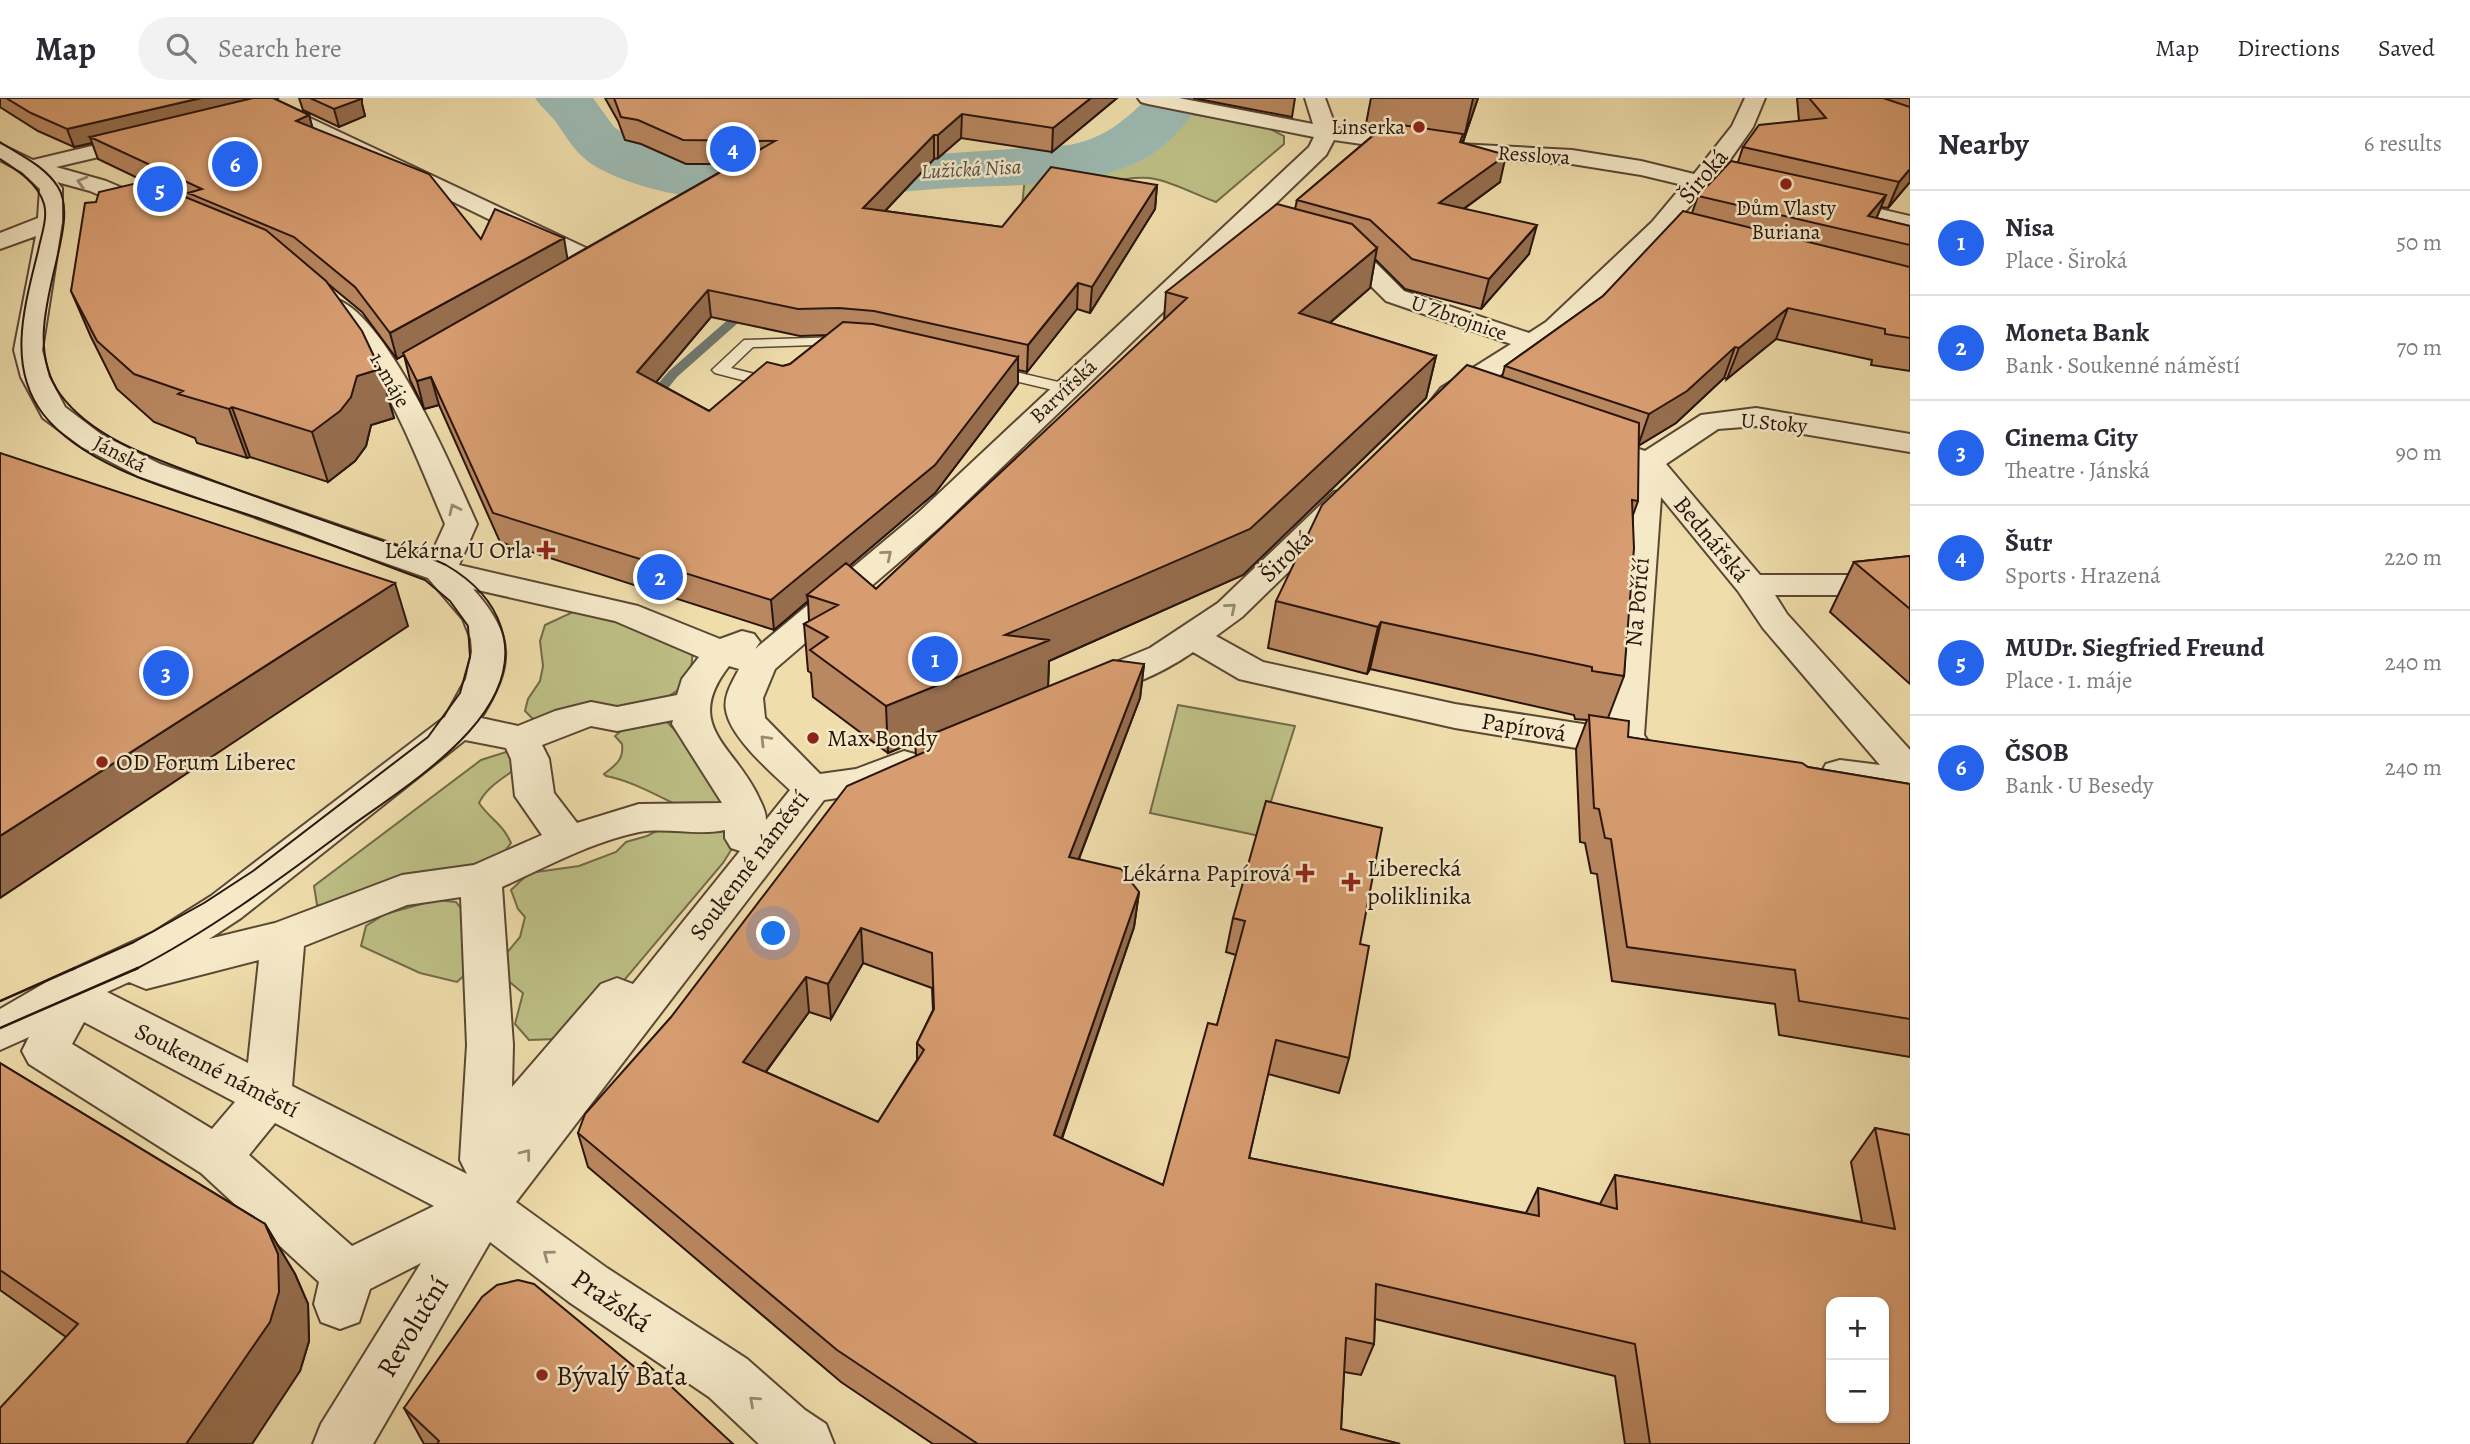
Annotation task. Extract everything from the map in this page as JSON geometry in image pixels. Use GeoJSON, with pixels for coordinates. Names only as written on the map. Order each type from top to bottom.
{"type":"FeatureCollection","features":[{"type":"Feature","properties":{"kind":"street","name":"Resslova"},"geometry":{"type":"LineString","coordinates":[[1147,98],[1327,133],[1458,151],[1572,157],[1737,183]]}},
{"type":"Feature","properties":{"kind":"street"},"geometry":{"type":"LineString","coordinates":[[1315,98],[1327,133]]}},
{"type":"Feature","properties":{"kind":"street","name":"Široká"},"geometry":{"type":"LineString","coordinates":[[1423,423],[1451,394],[1555,328],[1660,227],[1742,127],[1755,98]]}},
{"type":"Feature","properties":{"kind":"street"},"geometry":{"type":"LineString","coordinates":[[250,114],[302,101]]}},
{"type":"Feature","properties":{"kind":"street"},"geometry":{"type":"LineString","coordinates":[[276,108],[594,261],[570,275]]}},
{"type":"Feature","properties":{"kind":"street"},"geometry":{"type":"LineString","coordinates":[[0,169],[30,167],[170,133]]}},
{"type":"Feature","properties":{"kind":"street","name":"Barvířská"},"geometry":{"type":"LineString","coordinates":[[759,649],[930,519],[1066,388],[1253,228],[1318,150],[1327,133]]}},
{"type":"Feature","properties":{"kind":"street"},"geometry":{"type":"LineString","coordinates":[[0,151],[30,167],[99,186],[175,219]]}},
{"type":"Feature","properties":{"kind":"street","name":"Jánská"},"geometry":{"type":"LineString","coordinates":[[30,167],[51,188],[50,222],[28,350],[35,377],[53,412],[92,441],[149,470],[440,571]]}},
{"type":"Feature","properties":{"kind":"street"},"geometry":{"type":"LineString","coordinates":[[1803,198],[1910,223]]}},
{"type":"Feature","properties":{"kind":"street"},"geometry":{"type":"LineString","coordinates":[[0,242],[50,222]]}},
{"type":"Feature","properties":{"kind":"street"},"geometry":{"type":"LineString","coordinates":[[1660,227],[1686,233]]}},
{"type":"Feature","properties":{"kind":"street","name":"U Zbrojnice"},"geometry":{"type":"LineString","coordinates":[[1302,241],[1355,256],[1395,296],[1530,342]]}},
{"type":"Feature","properties":{"kind":"street","name":"1. máje"},"geometry":{"type":"LineString","coordinates":[[311,285],[351,320],[392,376],[461,524],[440,571]]}},
{"type":"Feature","properties":{"kind":"street"},"geometry":{"type":"LineString","coordinates":[[392,376],[416,363]]}},
{"type":"Feature","properties":{"kind":"street"},"geometry":{"type":"LineString","coordinates":[[1451,394],[1491,408]]}},
{"type":"Feature","properties":{"kind":"street","name":"U Stoky"},"geometry":{"type":"LineString","coordinates":[[1648,462],[1711,421],[1756,417],[1910,443]]}},
{"type":"Feature","properties":{"kind":"street"},"geometry":{"type":"LineString","coordinates":[[1556,430],[1648,462]]}},
{"type":"Feature","properties":{"kind":"street","name":"Bednářská"},"geometry":{"type":"LineString","coordinates":[[1648,462],[1751,585],[1775,621],[1910,775]]}},
{"type":"Feature","properties":{"kind":"street","name":"Na Poříčí"},"geometry":{"type":"LineString","coordinates":[[1625,743],[1648,462]]}},
{"type":"Feature","properties":{"kind":"street","name":"Široká"},"geometry":{"type":"LineString","coordinates":[[1060,698],[1163,656],[1230,610],[1365,479]]}},
{"type":"Feature","properties":{"kind":"street"},"geometry":{"type":"LineString","coordinates":[[440,571],[626,613],[720,653],[759,649]]}},
{"type":"Feature","properties":{"kind":"street"},"geometry":{"type":"LineString","coordinates":[[0,1032],[169,944],[226,907],[458,726],[478,695],[490,646],[483,625],[440,571]]}},
{"type":"Feature","properties":{"kind":"street"},"geometry":{"type":"LineString","coordinates":[[1751,585],[1910,585]]}},
{"type":"Feature","properties":{"kind":"street","name":"Papírová"},"geometry":{"type":"LineString","coordinates":[[1191,636],[1252,671],[1455,716],[1666,749]]}},
{"type":"Feature","properties":{"kind":"street","name":"Soukenné náměstí"},"geometry":{"type":"LineString","coordinates":[[70,994],[484,1207],[812,789],[754,729],[744,711],[746,692],[759,649]]}},
{"type":"Feature","properties":{"kind":"street"},"geometry":{"type":"LineString","coordinates":[[486,1152],[743,846],[747,832],[746,812],[734,787],[691,724],[692,705],[700,679],[720,653]]}},
{"type":"Feature","properties":{"kind":"street"},"geometry":{"type":"LineString","coordinates":[[458,726],[521,739],[591,714],[617,719],[692,705]]}},
{"type":"Feature","properties":{"kind":"street"},"geometry":{"type":"LineString","coordinates":[[521,739],[530,759],[535,796],[568,840]]}},
{"type":"Feature","properties":{"kind":"street"},"geometry":{"type":"LineString","coordinates":[[812,789],[862,781],[936,750]]}},
{"type":"Feature","properties":{"kind":"street"},"geometry":{"type":"LineString","coordinates":[[1802,768],[1910,783]]}},
{"type":"Feature","properties":{"kind":"street"},"geometry":{"type":"LineString","coordinates":[[70,994],[283,937],[402,890],[481,879],[568,840],[639,818],[710,819],[746,812]]}},
{"type":"Feature","properties":{"kind":"street"},"geometry":{"type":"LineString","coordinates":[[70,994],[45,1051],[218,1158],[344,1289],[484,1207],[490,1045],[481,879]]}},
{"type":"Feature","properties":{"kind":"street"},"geometry":{"type":"LineString","coordinates":[[218,1158],[268,1096],[283,937]]}},
{"type":"Feature","properties":{"kind":"street","name":"Revoluční"},"geometry":{"type":"LineString","coordinates":[[341,1444],[484,1207]]}},
{"type":"Feature","properties":{"kind":"street","name":"Pražská"},"geometry":{"type":"LineString","coordinates":[[484,1207],[588,1285],[728,1378],[785,1430],[806,1444]]}},
{"type":"Feature","properties":{"kind":"lane"},"geometry":{"type":"LineString","coordinates":[[795,378],[786,386],[720,370],[749,343],[846,342],[823,356]]}},
{"type":"Feature","properties":{"kind":"lane"},"geometry":{"type":"LineString","coordinates":[[980,368],[1066,388]]}},
{"type":"Feature","properties":{"kind":"lane"},"geometry":{"type":"LineString","coordinates":[[0,1019],[70,994]]}},
{"type":"Feature","properties":{"kind":"green space"},"geometry":{"type":"Polygon","coordinates":[[[1181,112],[1266,127],[1284,136],[1284,144],[1216,202],[1170,183],[1142,178],[1108,182],[1022,206],[1025,177],[1093,174],[1119,167],[1144,150],[1181,112]]]}},
{"type":"Feature","properties":{"kind":"green space"},"geometry":{"type":"Polygon","coordinates":[[[575,611],[643,629],[666,643],[693,648],[690,682],[663,700],[545,721],[533,719],[525,711],[528,699],[540,681],[543,666],[540,641],[545,625],[575,611]]]}},
{"type":"Feature","properties":{"kind":"green space"},"geometry":{"type":"Polygon","coordinates":[[[1178,705],[1295,726],[1260,836],[1150,813],[1178,705]]]}},
{"type":"Feature","properties":{"kind":"green space"},"geometry":{"type":"Polygon","coordinates":[[[656,715],[667,722],[706,763],[723,804],[695,813],[640,787],[604,774],[615,765],[622,754],[622,744],[615,736],[656,715]]]}},
{"type":"Feature","properties":{"kind":"green space"},"geometry":{"type":"Polygon","coordinates":[[[506,752],[514,753],[523,762],[493,786],[479,803],[511,843],[498,860],[340,909],[317,905],[314,886],[481,760],[506,752]]]}},
{"type":"Feature","properties":{"kind":"green space"},"geometry":{"type":"Polygon","coordinates":[[[670,824],[722,828],[733,847],[723,863],[583,1029],[558,1039],[529,1040],[515,1024],[523,993],[500,974],[501,960],[520,937],[525,917],[518,909],[511,890],[529,873],[579,866],[616,852],[626,842],[647,836],[670,824]]]}},
{"type":"Feature","properties":{"kind":"green space"},"geometry":{"type":"Polygon","coordinates":[[[436,900],[456,902],[463,911],[462,936],[477,959],[457,982],[420,973],[361,946],[366,926],[385,914],[436,900]]]}},
{"type":"Feature","properties":{"kind":"building"},"geometry":{"type":"Polygon","coordinates":[[[6,98],[201,98],[67,129],[6,98]]]}},
{"type":"Feature","properties":{"kind":"building"},"geometry":{"type":"Polygon","coordinates":[[[253,98],[273,98],[309,115],[296,121],[429,174],[481,239],[495,209],[564,238],[390,333],[355,287],[294,237],[188,193],[202,189],[90,137],[253,98]]]}},
{"type":"Feature","properties":{"kind":"building"},"geometry":{"type":"Polygon","coordinates":[[[310,98],[360,98],[361,99],[334,109],[310,98]]]}},
{"type":"Feature","properties":{"kind":"building"},"geometry":{"type":"Polygon","coordinates":[[[614,98],[1091,98],[1053,128],[962,114],[938,135],[934,135],[863,208],[1002,227],[1051,167],[1157,185],[1092,287],[1078,283],[1028,345],[874,311],[798,309],[708,290],[637,372],[709,411],[767,362],[783,366],[790,364],[843,322],[873,324],[1018,357],[935,465],[771,600],[493,513],[431,377],[417,381],[403,353],[775,141],[683,140],[638,120],[621,117],[614,98]]]}},
{"type":"Feature","properties":{"kind":"building"},"geometry":{"type":"Polygon","coordinates":[[[1809,98],[1883,98],[1910,107],[1910,169],[1899,182],[1743,147],[1759,125],[1826,118],[1809,98]]]}},
{"type":"Feature","properties":{"kind":"building"},"geometry":{"type":"Polygon","coordinates":[[[1388,123],[1463,134],[1460,142],[1506,155],[1439,203],[1537,225],[1489,279],[1412,259],[1370,220],[1297,200],[1388,123]]]}},
{"type":"Feature","properties":{"kind":"building"},"geometry":{"type":"Polygon","coordinates":[[[1731,161],[1886,195],[1868,216],[1910,226],[1910,245],[1698,196],[1731,161]]]}},
{"type":"Feature","properties":{"kind":"building"},"geometry":{"type":"Polygon","coordinates":[[[146,181],[266,230],[326,281],[362,331],[380,369],[357,376],[351,397],[340,411],[312,432],[232,407],[229,409],[178,394],[183,391],[134,374],[97,341],[71,291],[85,203],[96,202],[99,192],[146,181]]]}},
{"type":"Feature","properties":{"kind":"building"},"geometry":{"type":"Polygon","coordinates":[[[1277,204],[1352,224],[1377,248],[1299,313],[1436,356],[1250,529],[1005,635],[1050,640],[886,706],[810,650],[828,637],[804,624],[838,605],[807,595],[846,563],[876,589],[1187,298],[1166,292],[1277,204]]]}},
{"type":"Feature","properties":{"kind":"building"},"geometry":{"type":"Polygon","coordinates":[[[1683,211],[1910,267],[1910,338],[1885,334],[1885,329],[1788,308],[1739,348],[1735,347],[1687,391],[1649,414],[1505,366],[1603,296],[1683,211]]]}},
{"type":"Feature","properties":{"kind":"building"},"geometry":{"type":"Polygon","coordinates":[[[1467,365],[1639,423],[1638,501],[1632,500],[1634,548],[1624,676],[1381,622],[1378,627],[1276,601],[1322,505],[1467,365]]]}},
{"type":"Feature","properties":{"kind":"building","name":"OD Forum Liberec"},"geometry":{"type":"Polygon","coordinates":[[[0,453],[395,583],[0,836],[0,453]]]}},
{"type":"Feature","properties":{"kind":"building"},"geometry":{"type":"Polygon","coordinates":[[[1910,556],[1910,609],[1854,562],[1910,556]]]}},
{"type":"Feature","properties":{"kind":"building"},"geometry":{"type":"Polygon","coordinates":[[[1113,660],[1144,664],[1069,857],[1121,869],[1139,892],[1054,1135],[1163,1185],[1208,1023],[1217,1025],[1245,921],[1233,918],[1266,801],[1382,828],[1360,944],[1369,946],[1349,1058],[1276,1040],[1249,1158],[1539,1216],[1538,1188],[1617,1209],[1615,1175],[1895,1229],[1875,1128],[1910,1135],[1910,1444],[1650,1444],[1635,1344],[1376,1284],[1374,1344],[1346,1338],[1341,1429],[1400,1444],[978,1444],[837,1350],[578,1133],[585,1114],[671,1017],[847,786],[927,751],[915,741],[1113,660]],[[861,928],[828,984],[806,977],[743,1062],[878,1122],[924,1050],[917,1043],[934,1009],[932,953],[861,928]]]}},
{"type":"Feature","properties":{"kind":"building"},"geometry":{"type":"Polygon","coordinates":[[[1589,715],[1629,721],[1628,737],[1802,763],[1808,767],[1910,784],[1910,1019],[1799,1001],[1795,970],[1627,947],[1611,839],[1605,838],[1599,809],[1594,808],[1589,715]]]}},
{"type":"Feature","properties":{"kind":"building"},"geometry":{"type":"Polygon","coordinates":[[[0,1063],[265,1224],[278,1254],[279,1292],[270,1322],[186,1444],[0,1444],[0,1408],[78,1324],[0,1270],[0,1063]]]}},
{"type":"Feature","properties":{"kind":"building"},"geometry":{"type":"Polygon","coordinates":[[[518,1280],[534,1284],[637,1369],[645,1362],[733,1444],[437,1444],[439,1441],[404,1408],[482,1297],[497,1285],[518,1280]]]}},
{"type":"Feature","properties":{"kind":"waterway","name":"Lužická Nisa"},"geometry":{"type":"LineString","coordinates":[[562,98],[577,113],[597,142],[633,162],[680,176],[755,182],[833,180],[1069,163],[1119,150],[1146,130],[1177,98]]}},
{"type":"Feature","properties":{"kind":"waterway"},"geometry":{"type":"LineString","coordinates":[[649,403],[673,374],[750,307]]}},
{"type":"Feature","properties":{"kind":"tram line"},"geometry":{"type":"LineString","coordinates":[[0,142],[32,161],[46,173],[58,187],[64,206],[63,228],[46,311],[44,340],[48,368],[60,394],[74,410],[108,435],[147,455],[446,565],[479,591],[492,607],[501,627],[505,659],[497,690],[479,719],[455,746],[396,794],[267,888],[215,923],[136,969]]}},
{"type":"Feature","properties":{"kind":"tram line"},"geometry":{"type":"LineString","coordinates":[[0,159],[32,183],[44,204],[44,227],[24,313],[22,355],[25,376],[32,395],[43,414],[63,434],[87,452],[144,480],[282,526],[425,580],[450,601],[468,626],[470,657],[460,693],[428,737],[253,871],[204,903],[134,942],[71,970]]}},
{"type":"Feature","properties":{"kind":"tram line"},"geometry":{"type":"LineString","coordinates":[[0,1001],[75,968]]}},
{"type":"Feature","properties":{"kind":"tram line"},"geometry":{"type":"LineString","coordinates":[[0,1028],[136,969]]}},
{"type":"Feature","properties":{"kind":"place","name":"Linserka"},"geometry":{"type":"Point","coordinates":[1419,127]}},
{"type":"Feature","properties":{"kind":"place","name":"Šutr"},"geometry":{"type":"Point","coordinates":[733,149]}},
{"type":"Feature","properties":{"kind":"place","name":"ČSOB"},"geometry":{"type":"Point","coordinates":[235,164]}},
{"type":"Feature","properties":{"kind":"place","name":"Dům Vlasty Buriana"},"geometry":{"type":"Point","coordinates":[1786,184]}},
{"type":"Feature","properties":{"kind":"place","name":"MUDr. Siegfried Freund"},"geometry":{"type":"Point","coordinates":[160,189]}},
{"type":"Feature","properties":{"kind":"place","name":"Lékárna U Orla"},"geometry":{"type":"Point","coordinates":[546,550]}},
{"type":"Feature","properties":{"kind":"place","name":"Moneta Bank"},"geometry":{"type":"Point","coordinates":[660,577]}},
{"type":"Feature","properties":{"kind":"place","name":"Nisa"},"geometry":{"type":"Point","coordinates":[935,659]}},
{"type":"Feature","properties":{"kind":"place","name":"Cinema City"},"geometry":{"type":"Point","coordinates":[166,673]}},
{"type":"Feature","properties":{"kind":"place","name":"Max Bondy"},"geometry":{"type":"Point","coordinates":[813,738]}},
{"type":"Feature","properties":{"kind":"place","name":"OD Forum Liberec"},"geometry":{"type":"Point","coordinates":[102,762]}},
{"type":"Feature","properties":{"kind":"place","name":"Lékárna Papírová"},"geometry":{"type":"Point","coordinates":[1305,873]}},
{"type":"Feature","properties":{"kind":"place","name":"Liberecká poliklinika"},"geometry":{"type":"Point","coordinates":[1351,882]}},
{"type":"Feature","properties":{"kind":"place","name":"Bývalý Baťa"},"geometry":{"type":"Point","coordinates":[542,1375]}}]}
